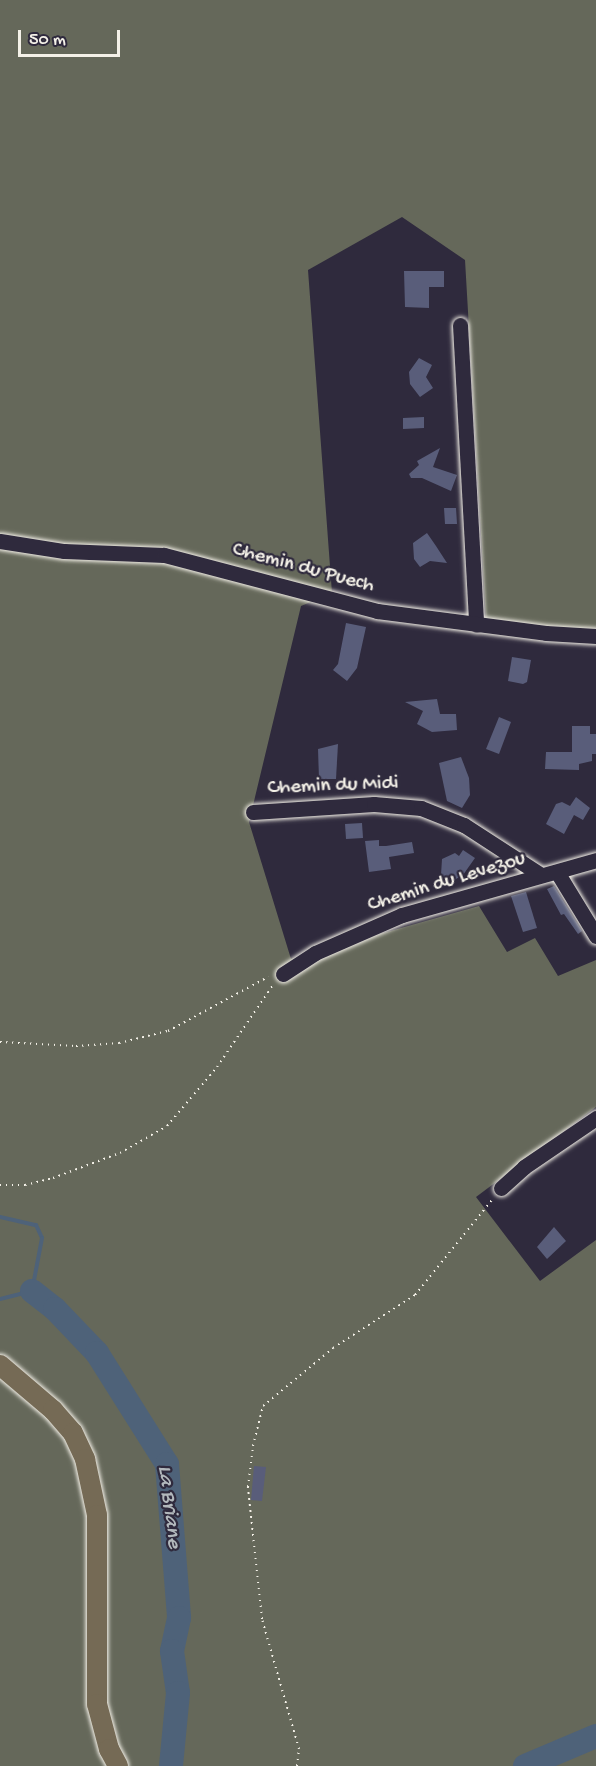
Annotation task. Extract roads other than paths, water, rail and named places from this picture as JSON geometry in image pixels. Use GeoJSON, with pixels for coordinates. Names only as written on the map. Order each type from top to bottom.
{"type":"FeatureCollection","features":[{"type":"Feature","properties":{"kind":"main road"},"geometry":{"type":"LineString","coordinates":[[0,1365],[53,1410],[73,1433],[85,1459],[97,1515],[97,1704],[109,1749],[118,1766]]}},
{"type":"Feature","properties":{"kind":"street"},"geometry":{"type":"LineString","coordinates":[[460,325],[476,625]]}},
{"type":"Feature","properties":{"kind":"street","name":"Chemin du Puech"},"geometry":{"type":"LineString","coordinates":[[0,541],[64,551],[164,555],[216,567],[326,600],[476,625],[596,636]]}},
{"type":"Feature","properties":{"kind":"street","name":"Chemin du Midi"},"geometry":{"type":"LineString","coordinates":[[253,812],[374,804],[421,808],[464,825],[541,875]]}},
{"type":"Feature","properties":{"kind":"street","name":"Chemin du Levezou"},"geometry":{"type":"LineString","coordinates":[[283,974],[315,953],[397,913],[489,894],[541,875],[596,860]]}},
{"type":"Feature","properties":{"kind":"street"},"geometry":{"type":"LineString","coordinates":[[557,872],[596,936]]}},
{"type":"Feature","properties":{"kind":"street"},"geometry":{"type":"LineString","coordinates":[[501,1188],[524,1167],[596,1118]]}},
{"type":"Feature","properties":{"kind":"waterway"},"geometry":{"type":"LineString","coordinates":[[0,1217],[36,1225],[42,1238],[32,1291],[0,1299]]}},
{"type":"Feature","properties":{"kind":"waterway","name":"La Briane"},"geometry":{"type":"LineString","coordinates":[[32,1291],[55,1309],[97,1353],[167,1464],[179,1618],[172,1651],[178,1693],[171,1766]]}},
{"type":"Feature","properties":{"kind":"waterway","name":"La Briane"},"geometry":{"type":"LineString","coordinates":[[525,1766],[596,1736]]}}]}
